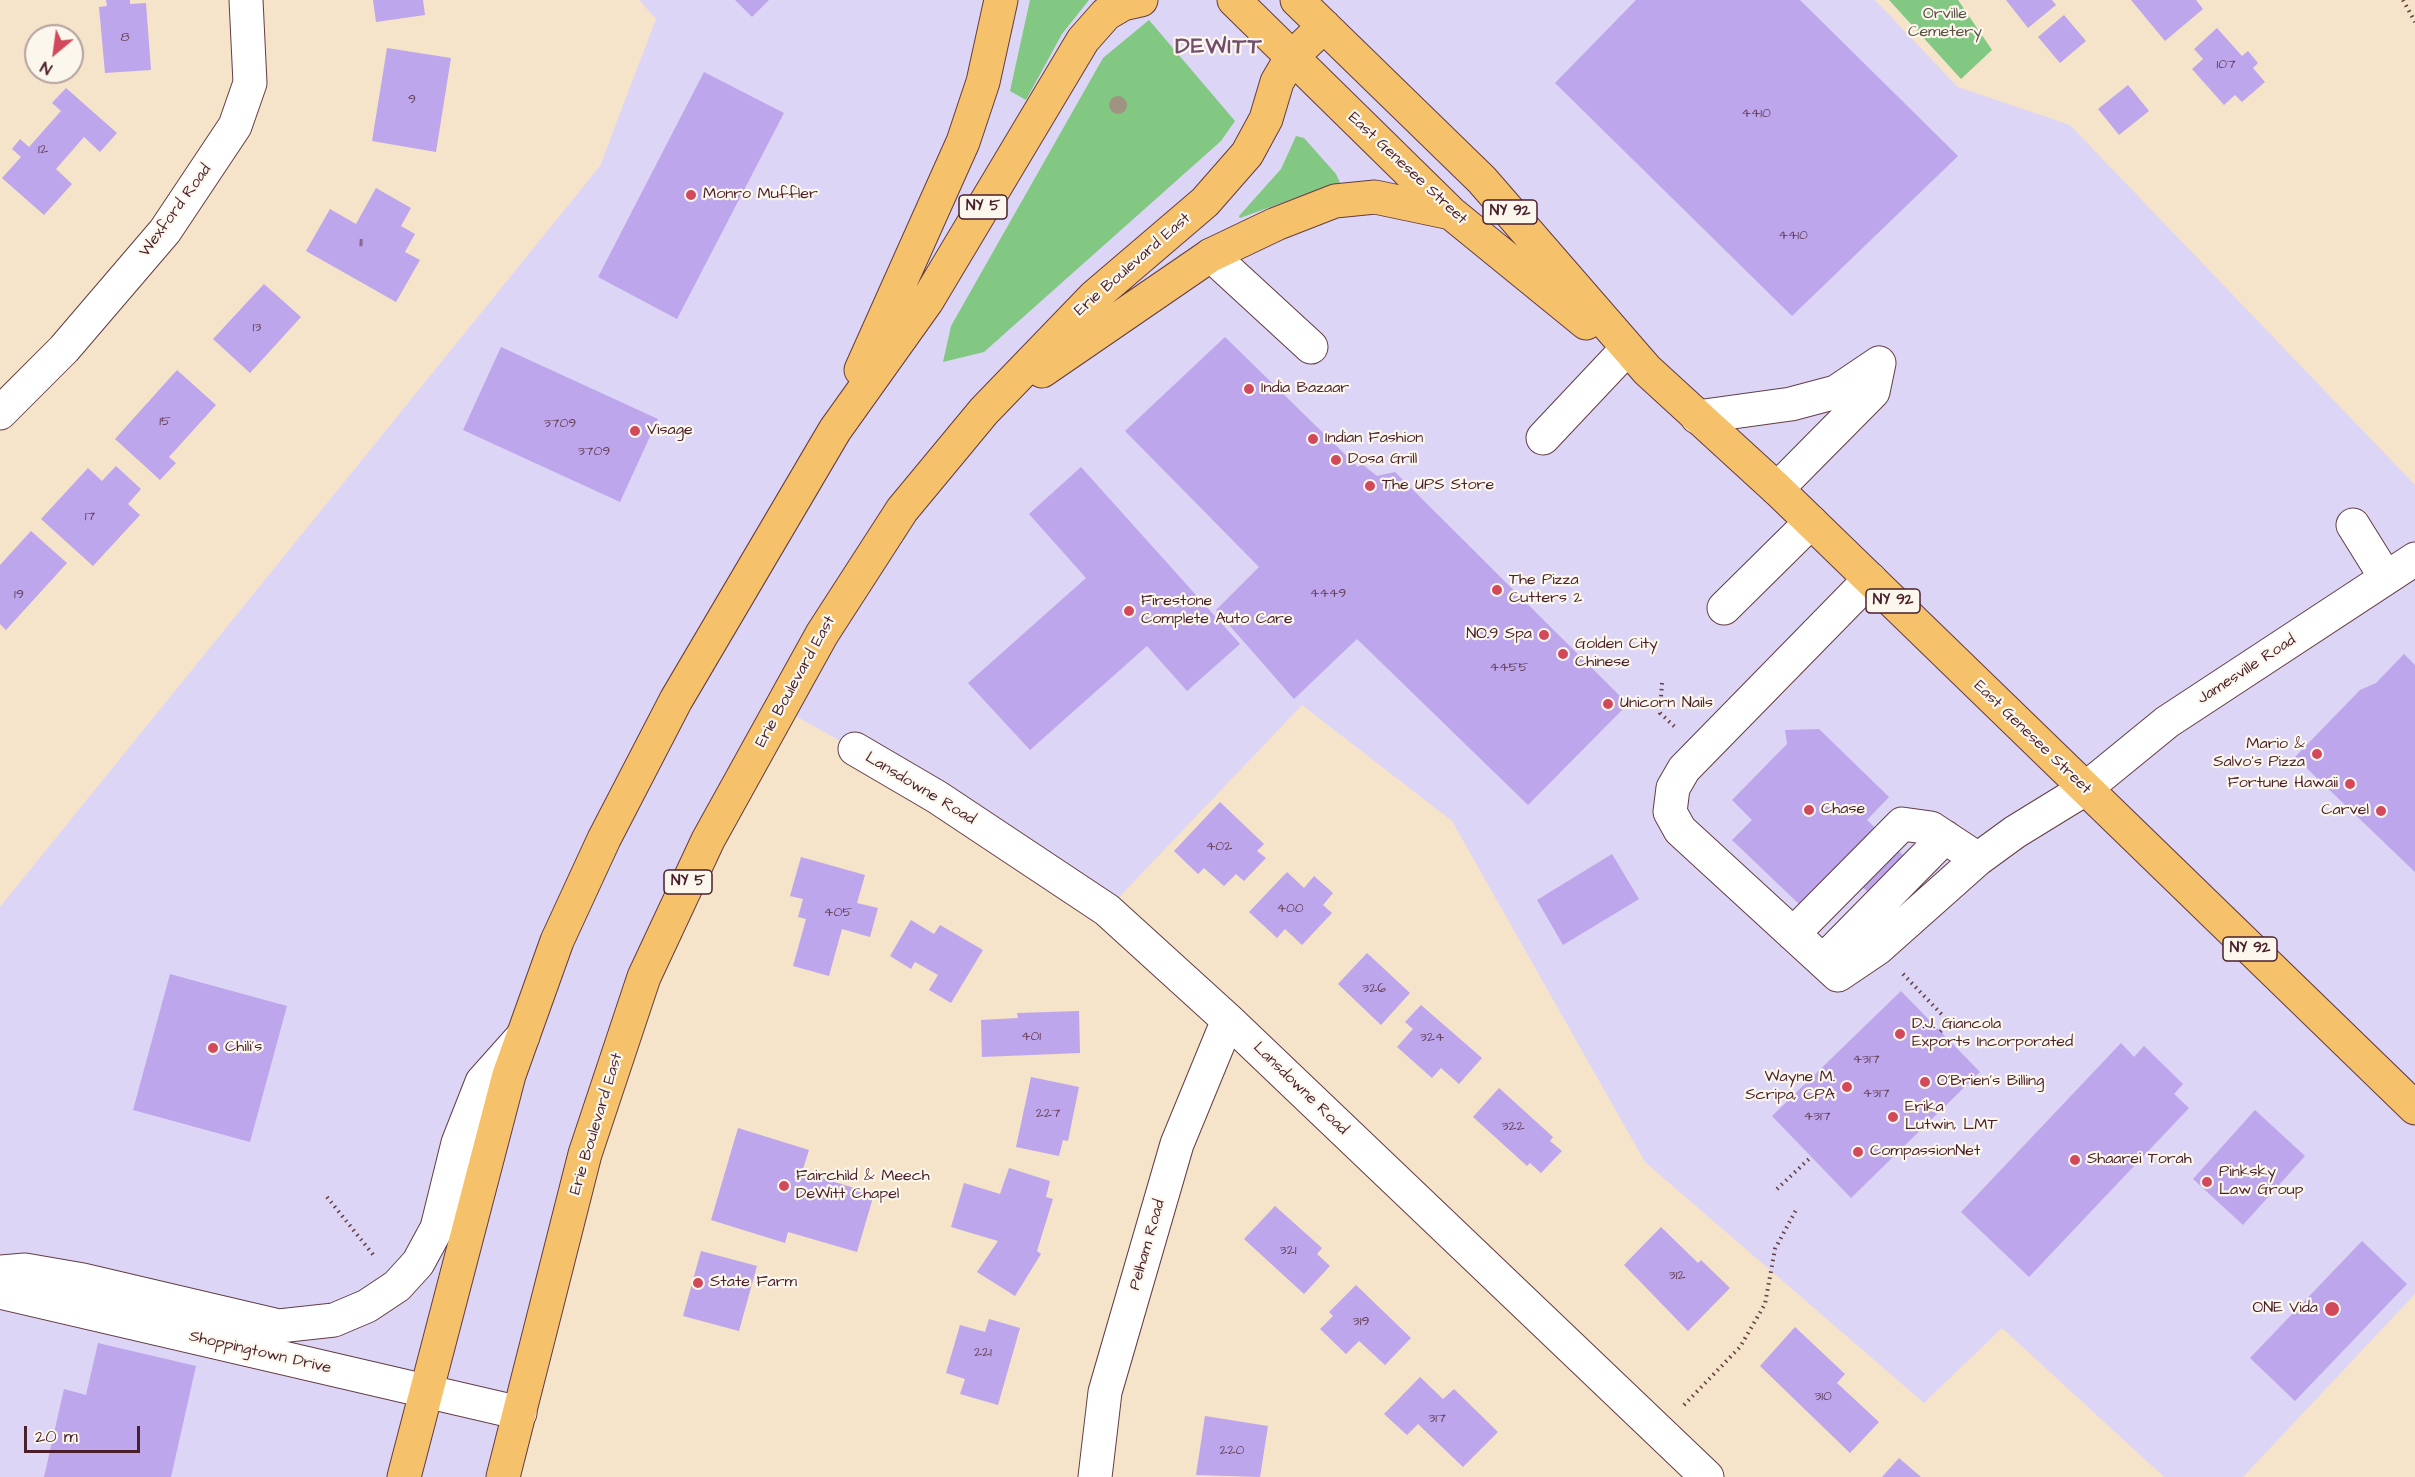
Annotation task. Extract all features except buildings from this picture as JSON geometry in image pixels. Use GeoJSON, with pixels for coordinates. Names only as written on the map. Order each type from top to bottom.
{"type":"FeatureCollection","features":[{"type":"Feature","properties":{"kind":"main road","name":"NY 5"},"geometry":{"type":"LineString","coordinates":[[835,430],[963,141],[983,82],[1001,0]]}},
{"type":"Feature","properties":{"kind":"main road","name":"NY 5"},"geometry":{"type":"LineString","coordinates":[[404,1477],[425,1390],[510,1075],[557,940],[639,771],[676,700],[835,430],[927,301],[1083,40],[1106,14],[1123,4],[1141,0]]}},
{"type":"Feature","properties":{"kind":"main road","name":"East Genesee Street"},"geometry":{"type":"LineString","coordinates":[[1234,0],[1451,213],[1635,362],[1777,489],[2415,1108]]}},
{"type":"Feature","properties":{"kind":"main road","name":"East Genesee Street"},"geometry":{"type":"LineString","coordinates":[[1297,0],[1482,180],[1635,362]]}},
{"type":"Feature","properties":{"kind":"main road","name":"Erie Boulevard East"},"geometry":{"type":"LineString","coordinates":[[503,1477],[585,1154],[644,977],[708,840],[822,634],[902,510],[984,411],[1095,296],[1205,202],[1233,171],[1259,133],[1277,82],[1291,58],[1324,26]]}},
{"type":"Feature","properties":{"kind":"main road"},"geometry":{"type":"LineString","coordinates":[[984,411],[1211,255],[1275,224],[1335,201],[1375,197],[1451,213]]}},
{"type":"Feature","properties":{"kind":"street","name":"Wexford Road"},"geometry":{"type":"LineString","coordinates":[[0,413],[64,349],[165,231],[236,126],[250,83],[246,0]]}},
{"type":"Feature","properties":{"kind":"street"},"geometry":{"type":"LineString","coordinates":[[1211,255],[1311,347]]}},
{"type":"Feature","properties":{"kind":"street"},"geometry":{"type":"LineString","coordinates":[[1544,438],[1635,362]]}},
{"type":"Feature","properties":{"kind":"street"},"geometry":{"type":"LineString","coordinates":[[1697,417],[1791,404],[1836,392],[1879,363],[1873,392],[1777,489]]}},
{"type":"Feature","properties":{"kind":"street"},"geometry":{"type":"LineString","coordinates":[[1724,608],[1811,522]]}},
{"type":"Feature","properties":{"kind":"street"},"geometry":{"type":"LineString","coordinates":[[2353,525],[2386,578]]}},
{"type":"Feature","properties":{"kind":"street","name":"Jamesville Road"},"geometry":{"type":"LineString","coordinates":[[1823,961],[1838,975],[1878,948],[1978,859],[2015,832],[2085,789],[2167,722],[2415,559]]}},
{"type":"Feature","properties":{"kind":"street"},"geometry":{"type":"LineString","coordinates":[[1870,579],[1684,769],[1673,789],[1670,812],[1680,830],[1823,961],[1944,837]]}},
{"type":"Feature","properties":{"kind":"street","name":"Lansdowne Road"},"geometry":{"type":"LineString","coordinates":[[855,749],[937,797],[1107,910],[1228,1020],[1707,1477]]}},
{"type":"Feature","properties":{"kind":"street"},"geometry":{"type":"LineString","coordinates":[[1793,934],[1902,824],[1931,828],[1978,859]]}},
{"type":"Feature","properties":{"kind":"street","name":"Pelham Road"},"geometry":{"type":"LineString","coordinates":[[1095,1477],[1105,1392],[1173,1156],[1228,1020]]}},
{"type":"Feature","properties":{"kind":"street"},"geometry":{"type":"LineString","coordinates":[[0,1272],[25,1270],[83,1280],[279,1326],[334,1320],[367,1306],[398,1286],[418,1263],[437,1228],[458,1143],[482,1082],[523,1036]]}},
{"type":"Feature","properties":{"kind":"street","name":"Shoppingtown Drive"},"geometry":{"type":"LineString","coordinates":[[0,1292],[520,1413]]}},
{"type":"Feature","properties":{"kind":"path"},"geometry":{"type":"LineString","coordinates":[[2403,0],[2415,22]]}},
{"type":"Feature","properties":{"kind":"path"},"geometry":{"type":"LineString","coordinates":[[1662,683],[1660,713],[1702,751]]}},
{"type":"Feature","properties":{"kind":"path"},"geometry":{"type":"LineString","coordinates":[[1905,977],[1949,1022],[1940,1032]]}},
{"type":"Feature","properties":{"kind":"path"},"geometry":{"type":"LineString","coordinates":[[1777,1189],[1812,1156]]}},
{"type":"Feature","properties":{"kind":"path"},"geometry":{"type":"LineString","coordinates":[[327,1197],[379,1262]]}},
{"type":"Feature","properties":{"kind":"path"},"geometry":{"type":"LineString","coordinates":[[1659,1432],[1740,1347],[1765,1304],[1775,1249],[1796,1210]]}},
{"type":"Feature","properties":{"kind":"shaded area"},"geometry":{"type":"Polygon","coordinates":[[[639,0],[1875,0],[1958,87],[2070,125],[2415,485],[2415,1294],[2243,1477],[2164,1477],[2002,1328],[1924,1403],[1645,1162],[1452,821],[1302,705],[1107,910],[855,749],[781,708],[644,977],[503,1477],[0,1477],[0,907],[600,166],[656,19],[639,0]]]}},
{"type":"Feature","properties":{"kind":"green space"},"geometry":{"type":"Polygon","coordinates":[[[1030,0],[1089,0],[1062,34],[1026,100],[1010,91],[1030,0]]]}},
{"type":"Feature","properties":{"kind":"green space","name":"Orville Cemetery"},"geometry":{"type":"Polygon","coordinates":[[[1889,0],[1958,0],[1992,50],[1961,79],[1889,0]]]}},
{"type":"Feature","properties":{"kind":"green space"},"geometry":{"type":"Polygon","coordinates":[[[1149,20],[1235,121],[1221,141],[984,352],[943,362],[951,326],[1103,58],[1149,20]]]}},
{"type":"Feature","properties":{"kind":"green space"},"geometry":{"type":"Polygon","coordinates":[[[1296,136],[1304,138],[1336,174],[1341,185],[1320,189],[1240,218],[1239,216],[1281,169],[1296,136]]]}},
{"type":"Feature","properties":{"kind":"place","name":"Monro Muffler"},"geometry":{"type":"Point","coordinates":[691,195]}},
{"type":"Feature","properties":{"kind":"place","name":"India Bazaar"},"geometry":{"type":"Point","coordinates":[1249,389]}},
{"type":"Feature","properties":{"kind":"place","name":"Visage"},"geometry":{"type":"Point","coordinates":[635,431]}},
{"type":"Feature","properties":{"kind":"place","name":"Indian Fashion"},"geometry":{"type":"Point","coordinates":[1313,439]}},
{"type":"Feature","properties":{"kind":"place","name":"Dosa Grill"},"geometry":{"type":"Point","coordinates":[1336,460]}},
{"type":"Feature","properties":{"kind":"place","name":"The UPS Store"},"geometry":{"type":"Point","coordinates":[1370,486]}},
{"type":"Feature","properties":{"kind":"place","name":"The Pizza Cutters 2"},"geometry":{"type":"Point","coordinates":[1497,590]}},
{"type":"Feature","properties":{"kind":"place","name":"Firestone Complete Auto Care"},"geometry":{"type":"Point","coordinates":[1129,611]}},
{"type":"Feature","properties":{"kind":"place","name":"NO.9 Spa"},"geometry":{"type":"Point","coordinates":[1544,635]}},
{"type":"Feature","properties":{"kind":"place","name":"Golden City Chinese"},"geometry":{"type":"Point","coordinates":[1563,654]}},
{"type":"Feature","properties":{"kind":"place","name":"Unicorn Nails"},"geometry":{"type":"Point","coordinates":[1608,704]}},
{"type":"Feature","properties":{"kind":"place","name":"Mario & Salvo's Pizza"},"geometry":{"type":"Point","coordinates":[2317,754]}},
{"type":"Feature","properties":{"kind":"place","name":"Fortune Hawaii"},"geometry":{"type":"Point","coordinates":[2350,784]}},
{"type":"Feature","properties":{"kind":"place","name":"Chase"},"geometry":{"type":"Point","coordinates":[1809,810]}},
{"type":"Feature","properties":{"kind":"place","name":"Carvel"},"geometry":{"type":"Point","coordinates":[2381,811]}},
{"type":"Feature","properties":{"kind":"place","name":"D.J. Giancola Exports Incorporated"},"geometry":{"type":"Point","coordinates":[1900,1034]}},
{"type":"Feature","properties":{"kind":"place","name":"Chili's"},"geometry":{"type":"Point","coordinates":[213,1048]}},
{"type":"Feature","properties":{"kind":"place","name":"O'Brien's Billing"},"geometry":{"type":"Point","coordinates":[1925,1082]}},
{"type":"Feature","properties":{"kind":"place","name":"Wayne M. Scripa, CPA"},"geometry":{"type":"Point","coordinates":[1847,1087]}},
{"type":"Feature","properties":{"kind":"place","name":"Erika Lutwin, LMT"},"geometry":{"type":"Point","coordinates":[1893,1117]}},
{"type":"Feature","properties":{"kind":"place","name":"CompassionNet"},"geometry":{"type":"Point","coordinates":[1858,1152]}},
{"type":"Feature","properties":{"kind":"place","name":"Shaarei Torah"},"geometry":{"type":"Point","coordinates":[2075,1160]}},
{"type":"Feature","properties":{"kind":"place","name":"Pinksky Law Group"},"geometry":{"type":"Point","coordinates":[2207,1182]}},
{"type":"Feature","properties":{"kind":"place","name":"Fairchild & Meech DeWitt Chapel"},"geometry":{"type":"Point","coordinates":[784,1186]}},
{"type":"Feature","properties":{"kind":"place","name":"State Farm"},"geometry":{"type":"Point","coordinates":[698,1283]}},
{"type":"Feature","properties":{"kind":"place","name":"ONE Vida"},"geometry":{"type":"Point","coordinates":[2332,1309]}},
{"type":"Feature","properties":{"kind":"district","name":"DEWITT"},"geometry":{"type":"Point","coordinates":[1219,48]}}]}
